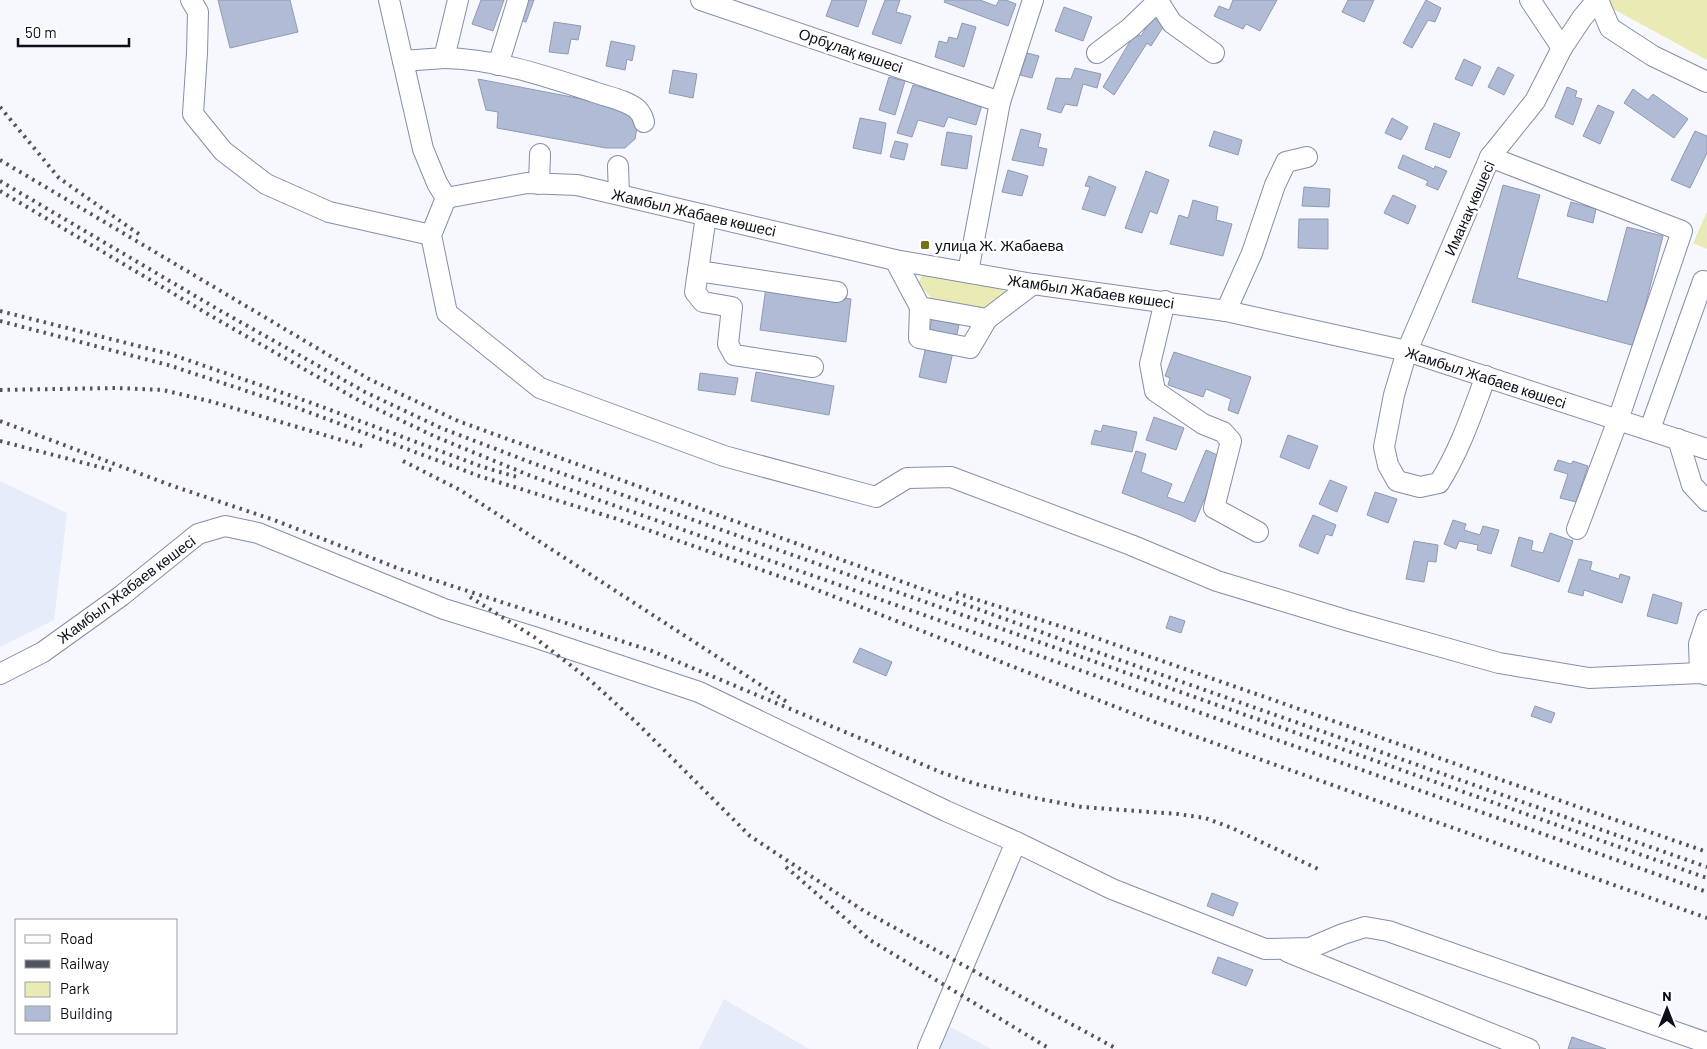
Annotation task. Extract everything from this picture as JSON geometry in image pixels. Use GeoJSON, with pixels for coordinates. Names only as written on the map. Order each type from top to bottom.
{"type":"FeatureCollection","features":[{"type":"Feature","properties":{"kind":"street"},"geometry":{"type":"LineString","coordinates":[[191,0],[198,12],[193,114],[223,152],[266,184],[329,212],[431,235]]}},
{"type":"Feature","properties":{"kind":"street"},"geometry":{"type":"LineString","coordinates":[[389,0],[423,149],[437,183],[456,197],[431,235],[447,313],[540,388],[724,456],[876,497],[907,478],[951,477],[1131,545],[1217,581],[1349,621],[1499,663],[1588,678],[1704,674],[1699,644],[1707,620]]}},
{"type":"Feature","properties":{"kind":"street"},"geometry":{"type":"LineString","coordinates":[[444,58],[458,0]]}},
{"type":"Feature","properties":{"kind":"street"},"geometry":{"type":"LineString","coordinates":[[498,65],[518,0]]}},
{"type":"Feature","properties":{"kind":"street","name":"Орбұлақ көшесі"},"geometry":{"type":"LineString","coordinates":[[701,0],[1000,102]]}},
{"type":"Feature","properties":{"kind":"street"},"geometry":{"type":"LineString","coordinates":[[968,272],[1000,102],[1033,0]]}},
{"type":"Feature","properties":{"kind":"street"},"geometry":{"type":"LineString","coordinates":[[1097,53],[1130,28],[1158,0],[1172,23],[1214,52]]}},
{"type":"Feature","properties":{"kind":"street"},"geometry":{"type":"LineString","coordinates":[[1530,0],[1562,48]]}},
{"type":"Feature","properties":{"kind":"street"},"geometry":{"type":"LineString","coordinates":[[1597,0],[1610,28],[1653,56],[1707,82]]}},
{"type":"Feature","properties":{"kind":"street","name":"Иманақ көшесі"},"geometry":{"type":"LineString","coordinates":[[1486,376],[1451,464],[1438,483],[1420,487],[1397,481],[1388,465],[1384,447],[1394,395],[1407,351],[1490,157],[1534,101],[1562,48],[1582,18],[1597,0]]}},
{"type":"Feature","properties":{"kind":"street"},"geometry":{"type":"LineString","coordinates":[[403,61],[444,58],[475,61],[550,78],[624,102],[637,109],[643,116],[644,122]]}},
{"type":"Feature","properties":{"kind":"street"},"geometry":{"type":"LineString","coordinates":[[539,184],[540,154]]}},
{"type":"Feature","properties":{"kind":"street"},"geometry":{"type":"LineString","coordinates":[[1226,311],[1252,253],[1275,186],[1286,162],[1307,157]]}},
{"type":"Feature","properties":{"kind":"street"},"geometry":{"type":"LineString","coordinates":[[1490,157],[1682,231],[1618,420],[1577,529]]}},
{"type":"Feature","properties":{"kind":"street"},"geometry":{"type":"LineString","coordinates":[[618,166],[619,194]]}},
{"type":"Feature","properties":{"kind":"street","name":"Жамбыл Жабаев көшесі"},"geometry":{"type":"LineString","coordinates":[[456,197],[527,184],[577,185],[895,260],[1033,284],[1226,311],[1407,351],[1707,449]]}},
{"type":"Feature","properties":{"kind":"street"},"geometry":{"type":"LineString","coordinates":[[706,216],[695,292],[703,302],[732,307],[728,344],[734,355],[813,367]]}},
{"type":"Feature","properties":{"kind":"street"},"geometry":{"type":"LineString","coordinates":[[895,260],[920,307],[919,338],[970,348],[987,319],[1033,284]]}},
{"type":"Feature","properties":{"kind":"street"},"geometry":{"type":"LineString","coordinates":[[698,271],[837,292]]}},
{"type":"Feature","properties":{"kind":"street"},"geometry":{"type":"LineString","coordinates":[[1650,429],[1703,281],[1707,282]]}},
{"type":"Feature","properties":{"kind":"street"},"geometry":{"type":"LineString","coordinates":[[1165,301],[1150,364],[1155,391],[1203,424],[1223,432],[1231,442],[1214,508],[1258,532]]}},
{"type":"Feature","properties":{"kind":"street"},"geometry":{"type":"LineString","coordinates":[[920,307],[987,319]]}},
{"type":"Feature","properties":{"kind":"street"},"geometry":{"type":"LineString","coordinates":[[1678,438],[1692,485],[1707,501]]}},
{"type":"Feature","properties":{"kind":"street","name":"Жамбыл Жабаев көшесі"},"geometry":{"type":"LineString","coordinates":[[0,674],[43,652],[121,596],[198,534],[225,526],[258,532],[444,609],[699,692],[946,812],[1016,842],[1112,889],[1265,949],[1279,948]]}},
{"type":"Feature","properties":{"kind":"street"},"geometry":{"type":"LineString","coordinates":[[928,1049],[1016,842]]}},
{"type":"Feature","properties":{"kind":"street"},"geometry":{"type":"LineString","coordinates":[[1279,948],[1310,948],[1365,927],[1388,931],[1707,1044]]}},
{"type":"Feature","properties":{"kind":"street"},"geometry":{"type":"LineString","coordinates":[[1279,948],[1529,1049]]}},
{"type":"Feature","properties":{"kind":"shaded area"},"geometry":{"type":"Polygon","coordinates":[[[0,481],[67,513],[54,620],[0,647],[0,481]]]}},
{"type":"Feature","properties":{"kind":"shaded area"},"geometry":{"type":"Polygon","coordinates":[[[724,999],[809,1049],[699,1049],[724,999]]]}},
{"type":"Feature","properties":{"kind":"shaded area"},"geometry":{"type":"Polygon","coordinates":[[[936,1019],[991,1049],[922,1049],[936,1019]]]}},
{"type":"Feature","properties":{"kind":"green space"},"geometry":{"type":"Polygon","coordinates":[[[1607,0],[1707,0],[1707,60],[1604,4],[1607,0]]]}},
{"type":"Feature","properties":{"kind":"green space"},"geometry":{"type":"Polygon","coordinates":[[[1707,212],[1707,249],[1693,243],[1707,212]]]}},
{"type":"Feature","properties":{"kind":"green space"},"geometry":{"type":"Polygon","coordinates":[[[925,271],[1004,284],[1005,295],[980,310],[934,301],[918,283],[925,271]]]}},
{"type":"Feature","properties":{"kind":"building"},"geometry":{"type":"Polygon","coordinates":[[[218,0],[290,0],[298,32],[230,48],[218,0]]]}},
{"type":"Feature","properties":{"kind":"building"},"geometry":{"type":"Polygon","coordinates":[[[481,0],[504,0],[493,31],[472,24],[481,0]]]}},
{"type":"Feature","properties":{"kind":"building"},"geometry":{"type":"Polygon","coordinates":[[[519,0],[534,0],[526,22],[513,18],[519,0]]]}},
{"type":"Feature","properties":{"kind":"building"},"geometry":{"type":"Polygon","coordinates":[[[832,0],[867,0],[858,27],[826,16],[832,0]]]}},
{"type":"Feature","properties":{"kind":"building"},"geometry":{"type":"Polygon","coordinates":[[[885,0],[900,0],[896,12],[911,16],[901,44],[872,34],[885,0]]]}},
{"type":"Feature","properties":{"kind":"building"},"geometry":{"type":"Polygon","coordinates":[[[945,0],[980,0],[996,6],[999,0],[1006,0],[1016,4],[1008,26],[944,2],[945,0]]]}},
{"type":"Feature","properties":{"kind":"building"},"geometry":{"type":"Polygon","coordinates":[[[1233,0],[1277,0],[1260,31],[1246,24],[1243,29],[1214,16],[1219,6],[1229,10],[1233,0]]]}},
{"type":"Feature","properties":{"kind":"building"},"geometry":{"type":"Polygon","coordinates":[[[1348,0],[1374,0],[1364,22],[1342,12],[1348,0]]]}},
{"type":"Feature","properties":{"kind":"building"},"geometry":{"type":"Polygon","coordinates":[[[1426,0],[1441,8],[1435,22],[1428,20],[1412,48],[1403,43],[1426,0]]]}},
{"type":"Feature","properties":{"kind":"building"},"geometry":{"type":"Polygon","coordinates":[[[1064,7],[1092,17],[1083,41],[1055,31],[1064,7]]]}},
{"type":"Feature","properties":{"kind":"building"},"geometry":{"type":"Polygon","coordinates":[[[1153,16],[1165,24],[1151,46],[1147,43],[1114,95],[1103,87],[1135,33],[1141,36],[1153,16]]]}},
{"type":"Feature","properties":{"kind":"building"},"geometry":{"type":"Polygon","coordinates":[[[554,22],[581,26],[578,40],[571,39],[568,54],[549,52],[554,22]]]}},
{"type":"Feature","properties":{"kind":"building"},"geometry":{"type":"Polygon","coordinates":[[[962,23],[976,27],[964,67],[935,57],[939,41],[947,43],[949,37],[957,39],[962,23]]]}},
{"type":"Feature","properties":{"kind":"building"},"geometry":{"type":"Polygon","coordinates":[[[611,41],[635,46],[632,61],[627,59],[625,70],[606,66],[611,41]]]}},
{"type":"Feature","properties":{"kind":"building"},"geometry":{"type":"Polygon","coordinates":[[[1027,53],[1039,56],[1032,78],[1020,75],[1027,53]]]}},
{"type":"Feature","properties":{"kind":"building"},"geometry":{"type":"Polygon","coordinates":[[[1464,59],[1481,67],[1472,86],[1455,79],[1464,59]]]}},
{"type":"Feature","properties":{"kind":"building"},"geometry":{"type":"Polygon","coordinates":[[[1498,67],[1514,75],[1504,95],[1488,87],[1498,67]]]}},
{"type":"Feature","properties":{"kind":"building"},"geometry":{"type":"Polygon","coordinates":[[[1075,68],[1101,74],[1097,88],[1083,84],[1077,106],[1065,104],[1061,113],[1047,109],[1056,78],[1071,79],[1075,68]]]}},
{"type":"Feature","properties":{"kind":"building"},"geometry":{"type":"Polygon","coordinates":[[[673,70],[697,74],[693,98],[669,93],[673,70]]]}},
{"type":"Feature","properties":{"kind":"building"},"geometry":{"type":"Polygon","coordinates":[[[889,77],[905,81],[895,115],[879,110],[889,77]]]}},
{"type":"Feature","properties":{"kind":"building"},"geometry":{"type":"Polygon","coordinates":[[[478,79],[603,103],[633,117],[637,128],[635,139],[625,148],[606,148],[497,128],[498,112],[486,110],[478,79]]]}},
{"type":"Feature","properties":{"kind":"building"},"geometry":{"type":"Polygon","coordinates":[[[913,85],[982,105],[976,125],[948,117],[944,127],[918,120],[912,137],[897,133],[913,85]]]}},
{"type":"Feature","properties":{"kind":"building"},"geometry":{"type":"Polygon","coordinates":[[[1567,87],[1577,91],[1575,97],[1582,99],[1573,125],[1555,117],[1567,87]]]}},
{"type":"Feature","properties":{"kind":"building"},"geometry":{"type":"Polygon","coordinates":[[[1633,89],[1648,100],[1653,94],[1688,119],[1674,138],[1624,103],[1633,89]]]}},
{"type":"Feature","properties":{"kind":"building"},"geometry":{"type":"Polygon","coordinates":[[[1598,105],[1614,112],[1600,144],[1583,136],[1598,105]]]}},
{"type":"Feature","properties":{"kind":"building"},"geometry":{"type":"Polygon","coordinates":[[[860,118],[886,123],[881,154],[853,148],[860,118]]]}},
{"type":"Feature","properties":{"kind":"building"},"geometry":{"type":"Polygon","coordinates":[[[1392,118],[1408,127],[1401,140],[1385,133],[1392,118]]]}},
{"type":"Feature","properties":{"kind":"building"},"geometry":{"type":"Polygon","coordinates":[[[1434,123],[1460,133],[1450,158],[1425,149],[1434,123]]]}},
{"type":"Feature","properties":{"kind":"building"},"geometry":{"type":"Polygon","coordinates":[[[1021,129],[1041,134],[1038,147],[1047,149],[1043,166],[1012,160],[1021,129]]]}},
{"type":"Feature","properties":{"kind":"building"},"geometry":{"type":"Polygon","coordinates":[[[1214,131],[1242,140],[1238,155],[1209,146],[1214,131]]]}},
{"type":"Feature","properties":{"kind":"building"},"geometry":{"type":"Polygon","coordinates":[[[1695,131],[1707,136],[1707,153],[1690,188],[1671,180],[1695,131]]]}},
{"type":"Feature","properties":{"kind":"building"},"geometry":{"type":"Polygon","coordinates":[[[947,132],[972,136],[967,169],[941,165],[947,132]]]}},
{"type":"Feature","properties":{"kind":"building"},"geometry":{"type":"Polygon","coordinates":[[[895,141],[908,144],[904,160],[890,157],[895,141]]]}},
{"type":"Feature","properties":{"kind":"building"},"geometry":{"type":"Polygon","coordinates":[[[1403,155],[1434,169],[1435,166],[1447,171],[1438,190],[1426,185],[1428,181],[1398,168],[1403,155]]]}},
{"type":"Feature","properties":{"kind":"building"},"geometry":{"type":"Polygon","coordinates":[[[1008,170],[1028,176],[1022,196],[1002,192],[1008,170]]]}},
{"type":"Feature","properties":{"kind":"building"},"geometry":{"type":"Polygon","coordinates":[[[1146,171],[1169,180],[1157,214],[1150,211],[1142,233],[1125,228],[1146,171]]]}},
{"type":"Feature","properties":{"kind":"building"},"geometry":{"type":"Polygon","coordinates":[[[1089,176],[1116,187],[1105,216],[1082,209],[1090,187],[1085,186],[1089,176]]]}},
{"type":"Feature","properties":{"kind":"building"},"geometry":{"type":"Polygon","coordinates":[[[1503,185],[1540,195],[1517,278],[1607,302],[1627,227],[1663,236],[1635,346],[1472,302],[1503,185]]]}},
{"type":"Feature","properties":{"kind":"building"},"geometry":{"type":"Polygon","coordinates":[[[1304,187],[1330,189],[1329,207],[1302,206],[1304,187]]]}},
{"type":"Feature","properties":{"kind":"building"},"geometry":{"type":"Polygon","coordinates":[[[1393,195],[1416,206],[1408,224],[1384,213],[1393,195]]]}},
{"type":"Feature","properties":{"kind":"building"},"geometry":{"type":"Polygon","coordinates":[[[1193,200],[1218,207],[1216,220],[1232,224],[1223,256],[1170,244],[1179,215],[1188,218],[1193,200]]]}},
{"type":"Feature","properties":{"kind":"building"},"geometry":{"type":"Polygon","coordinates":[[[1571,202],[1596,209],[1593,223],[1567,216],[1571,202]]]}},
{"type":"Feature","properties":{"kind":"building"},"geometry":{"type":"Polygon","coordinates":[[[1299,219],[1328,219],[1328,249],[1298,248],[1299,219]]]}},
{"type":"Feature","properties":{"kind":"building"},"geometry":{"type":"Polygon","coordinates":[[[766,287],[851,299],[846,342],[760,330],[766,287]]]}},
{"type":"Feature","properties":{"kind":"building"},"geometry":{"type":"Polygon","coordinates":[[[932,319],[959,325],[946,383],[919,377],[932,319]]]}},
{"type":"Feature","properties":{"kind":"building"},"geometry":{"type":"Polygon","coordinates":[[[1174,352],[1251,377],[1238,414],[1228,410],[1231,399],[1206,389],[1203,397],[1168,385],[1170,378],[1165,376],[1174,352]]]}},
{"type":"Feature","properties":{"kind":"building"},"geometry":{"type":"Polygon","coordinates":[[[756,372],[834,386],[829,415],[751,401],[756,372]]]}},
{"type":"Feature","properties":{"kind":"building"},"geometry":{"type":"Polygon","coordinates":[[[700,373],[738,378],[735,395],[698,390],[700,373]]]}},
{"type":"Feature","properties":{"kind":"building"},"geometry":{"type":"Polygon","coordinates":[[[1154,417],[1184,428],[1176,450],[1146,440],[1154,417]]]}},
{"type":"Feature","properties":{"kind":"building"},"geometry":{"type":"Polygon","coordinates":[[[1103,425],[1137,432],[1132,452],[1091,444],[1095,430],[1101,432],[1103,425]]]}},
{"type":"Feature","properties":{"kind":"building"},"geometry":{"type":"Polygon","coordinates":[[[1288,435],[1318,446],[1309,469],[1280,457],[1288,435]]]}},
{"type":"Feature","properties":{"kind":"building"},"geometry":{"type":"Polygon","coordinates":[[[1206,450],[1222,457],[1195,522],[1122,493],[1136,451],[1146,454],[1141,472],[1172,484],[1167,497],[1184,503],[1206,450]]]}},
{"type":"Feature","properties":{"kind":"building"},"geometry":{"type":"Polygon","coordinates":[[[1558,460],[1571,464],[1573,461],[1588,466],[1576,502],[1560,498],[1568,474],[1554,470],[1558,460]]]}},
{"type":"Feature","properties":{"kind":"building"},"geometry":{"type":"Polygon","coordinates":[[[1330,480],[1347,487],[1337,512],[1319,504],[1330,480]]]}},
{"type":"Feature","properties":{"kind":"building"},"geometry":{"type":"Polygon","coordinates":[[[1375,492],[1397,499],[1388,523],[1367,515],[1375,492]]]}},
{"type":"Feature","properties":{"kind":"building"},"geometry":{"type":"Polygon","coordinates":[[[1313,515],[1336,525],[1332,536],[1326,534],[1318,554],[1299,546],[1313,515]]]}},
{"type":"Feature","properties":{"kind":"building"},"geometry":{"type":"Polygon","coordinates":[[[1453,520],[1466,524],[1464,530],[1480,535],[1483,526],[1499,530],[1491,554],[1477,550],[1478,545],[1459,541],[1456,549],[1444,544],[1453,520]]]}},
{"type":"Feature","properties":{"kind":"building"},"geometry":{"type":"Polygon","coordinates":[[[1550,533],[1573,541],[1559,582],[1511,566],[1519,537],[1533,541],[1531,550],[1543,553],[1550,533]]]}},
{"type":"Feature","properties":{"kind":"building"},"geometry":{"type":"Polygon","coordinates":[[[1414,541],[1438,545],[1436,562],[1428,561],[1424,582],[1406,579],[1414,541]]]}},
{"type":"Feature","properties":{"kind":"building"},"geometry":{"type":"Polygon","coordinates":[[[1579,559],[1592,562],[1590,570],[1619,579],[1620,574],[1630,577],[1622,603],[1584,590],[1583,596],[1568,592],[1579,559]]]}},
{"type":"Feature","properties":{"kind":"building"},"geometry":{"type":"Polygon","coordinates":[[[1653,594],[1682,603],[1677,624],[1647,616],[1653,594]]]}},
{"type":"Feature","properties":{"kind":"building"},"geometry":{"type":"Polygon","coordinates":[[[1170,616],[1185,621],[1181,633],[1166,628],[1170,616]]]}},
{"type":"Feature","properties":{"kind":"building"},"geometry":{"type":"Polygon","coordinates":[[[860,648],[892,662],[886,676],[853,662],[860,648]]]}},
{"type":"Feature","properties":{"kind":"building"},"geometry":{"type":"Polygon","coordinates":[[[1535,706],[1555,713],[1551,723],[1531,716],[1535,706]]]}},
{"type":"Feature","properties":{"kind":"building"},"geometry":{"type":"Polygon","coordinates":[[[1212,893],[1238,903],[1233,916],[1207,906],[1212,893]]]}},
{"type":"Feature","properties":{"kind":"building"},"geometry":{"type":"Polygon","coordinates":[[[1218,957],[1253,970],[1246,986],[1212,973],[1218,957]]]}},
{"type":"Feature","properties":{"kind":"building"},"geometry":{"type":"Polygon","coordinates":[[[1572,1037],[1606,1049],[1568,1049],[1572,1037]]]}},
{"type":"Feature","properties":{"kind":"railway"},"geometry":{"type":"LineString","coordinates":[[0,107],[59,178],[143,237]]}},
{"type":"Feature","properties":{"kind":"railway"},"geometry":{"type":"LineString","coordinates":[[0,160],[369,379],[458,421],[1077,645],[1707,867]]}},
{"type":"Feature","properties":{"kind":"railway"},"geometry":{"type":"LineString","coordinates":[[0,181],[219,310],[365,392],[441,428],[535,464],[1707,878]]}},
{"type":"Feature","properties":{"kind":"railway"},"geometry":{"type":"LineString","coordinates":[[0,191],[218,320],[360,401],[436,437],[531,476],[1707,892]]}},
{"type":"Feature","properties":{"kind":"railway"},"geometry":{"type":"LineString","coordinates":[[0,311],[170,354],[309,402],[483,467],[517,477]]}},
{"type":"Feature","properties":{"kind":"railway"},"geometry":{"type":"LineString","coordinates":[[0,321],[168,365],[295,407],[479,476],[617,519],[807,586],[1152,721],[1707,918]]}},
{"type":"Feature","properties":{"kind":"railway"},"geometry":{"type":"LineString","coordinates":[[0,390],[117,388],[163,390],[213,402],[365,447]]}},
{"type":"Feature","properties":{"kind":"railway"},"geometry":{"type":"LineString","coordinates":[[0,421],[173,486],[274,520],[400,569],[652,651],[943,773],[976,784],[1082,807],[1178,814],[1205,818],[1232,828],[1318,869]]}},
{"type":"Feature","properties":{"kind":"railway"},"geometry":{"type":"LineString","coordinates":[[0,441],[115,471]]}},
{"type":"Feature","properties":{"kind":"railway"},"geometry":{"type":"LineString","coordinates":[[403,461],[460,490],[790,704]]}},
{"type":"Feature","properties":{"kind":"railway"},"geometry":{"type":"LineString","coordinates":[[956,593],[1085,634],[1707,852]]}},
{"type":"Feature","properties":{"kind":"railway"},"geometry":{"type":"LineString","coordinates":[[470,597],[534,637],[591,681],[636,722],[750,836],[864,911],[1117,1049]]}},
{"type":"Feature","properties":{"kind":"railway"},"geometry":{"type":"LineString","coordinates":[[786,867],[870,940],[1050,1049]]}},
{"type":"Feature","properties":{"kind":"place","name":"улица Ж. Жабаева"},"geometry":{"type":"Point","coordinates":[925,245]}}]}
